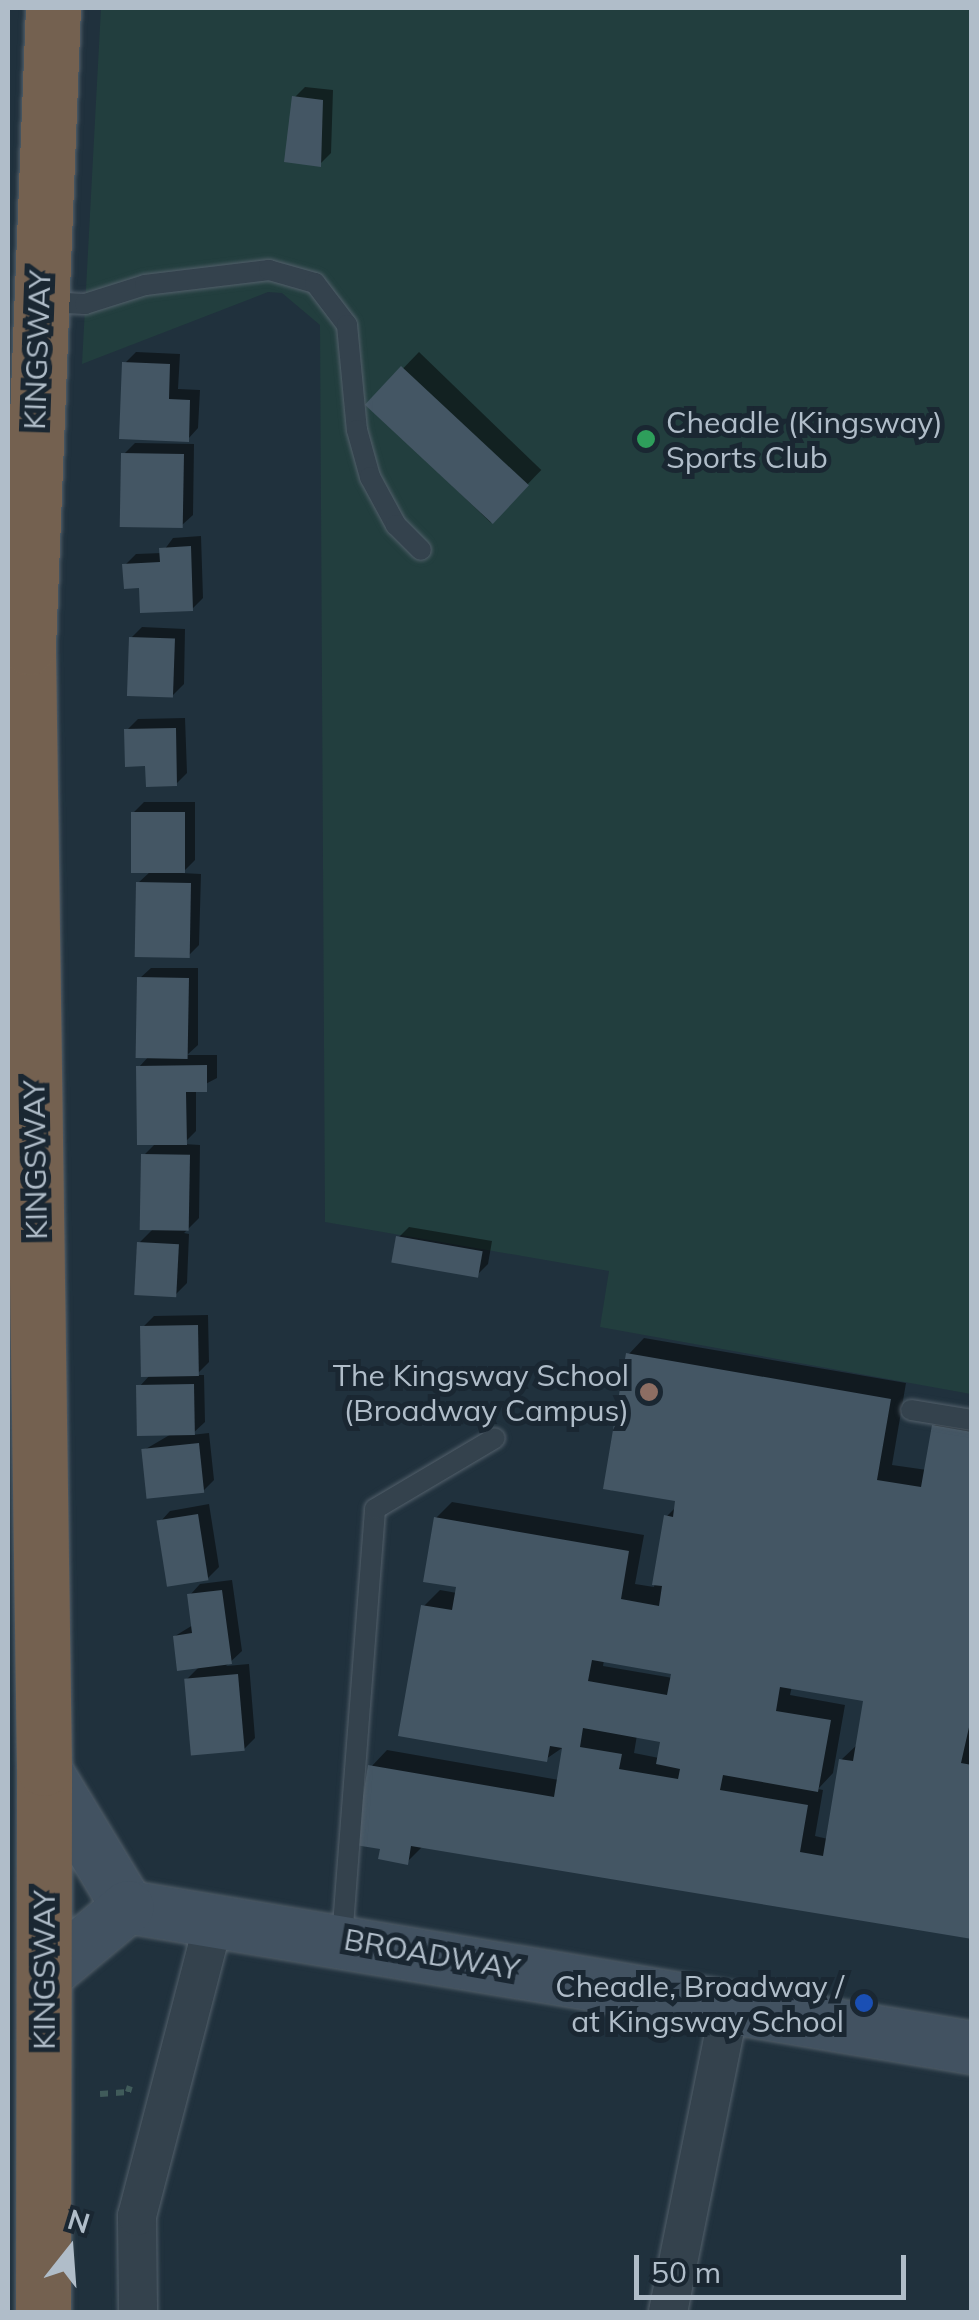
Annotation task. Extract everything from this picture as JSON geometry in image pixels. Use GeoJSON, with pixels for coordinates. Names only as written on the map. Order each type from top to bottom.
{"type":"FeatureCollection","features":[{"type":"Feature","properties":{"kind":"highway","name":"KINGSWAY"},"geometry":{"type":"LineString","coordinates":[[43,2312],[44,1768],[28,646],[38,302],[53,8]]}},
{"type":"Feature","properties":{"kind":"street"},"geometry":{"type":"LineString","coordinates":[[44,1768],[128,1907],[44,1977]]}},
{"type":"Feature","properties":{"kind":"street","name":"BROADWAY"},"geometry":{"type":"LineString","coordinates":[[128,1907],[342,1939],[972,2048]]}},
{"type":"Feature","properties":{"kind":"street"},"geometry":{"type":"LineString","coordinates":[[138,2312],[137,2216],[214,1920]]}},
{"type":"Feature","properties":{"kind":"street"},"geometry":{"type":"LineString","coordinates":[[668,2312],[730,2004]]}},
{"type":"Feature","properties":{"kind":"lane"},"geometry":{"type":"LineString","coordinates":[[38,302],[85,304],[145,285],[269,270],[315,283],[347,326],[358,430],[370,477],[396,525],[421,550]]}},
{"type":"Feature","properties":{"kind":"lane"},"geometry":{"type":"LineString","coordinates":[[911,1410],[972,1420]]}},
{"type":"Feature","properties":{"kind":"lane"},"geometry":{"type":"LineString","coordinates":[[342,1939],[375,1508],[495,1438]]}},
{"type":"Feature","properties":{"kind":"green space"},"geometry":{"type":"Polygon","coordinates":[[[101,8],[971,8],[971,1394],[600,1327],[609,1271],[325,1222],[320,325],[282,293],[268,292],[82,364],[101,8]]]}},
{"type":"Feature","properties":{"kind":"building"},"geometry":{"type":"Polygon","coordinates":[[[292,96],[323,100],[321,167],[284,162],[292,96]]]}},
{"type":"Feature","properties":{"kind":"building"},"geometry":{"type":"Polygon","coordinates":[[[122,362],[170,364],[169,399],[190,400],[189,442],[119,439],[122,362]]]}},
{"type":"Feature","properties":{"kind":"building"},"geometry":{"type":"Polygon","coordinates":[[[401,366],[529,485],[493,524],[365,405],[401,366]]]}},
{"type":"Feature","properties":{"kind":"building"},"geometry":{"type":"Polygon","coordinates":[[[121,453],[184,454],[183,528],[120,527],[121,453]]]}},
{"type":"Feature","properties":{"kind":"building"},"geometry":{"type":"Polygon","coordinates":[[[191,546],[193,611],[140,613],[139,588],[124,589],[122,564],[160,562],[159,548],[191,546]]]}},
{"type":"Feature","properties":{"kind":"building"},"geometry":{"type":"Polygon","coordinates":[[[129,637],[175,639],[173,698],[127,696],[129,637]]]}},
{"type":"Feature","properties":{"kind":"building"},"geometry":{"type":"Polygon","coordinates":[[[176,728],[177,786],[146,787],[145,766],[125,767],[124,729],[176,728]]]}},
{"type":"Feature","properties":{"kind":"building"},"geometry":{"type":"Polygon","coordinates":[[[131,812],[185,812],[185,873],[131,873],[131,812]]]}},
{"type":"Feature","properties":{"kind":"building"},"geometry":{"type":"Polygon","coordinates":[[[136,882],[191,883],[190,958],[135,957],[136,882]]]}},
{"type":"Feature","properties":{"kind":"building"},"geometry":{"type":"Polygon","coordinates":[[[137,977],[189,978],[188,1059],[136,1058],[137,977]]]}},
{"type":"Feature","properties":{"kind":"building"},"geometry":{"type":"Polygon","coordinates":[[[207,1065],[207,1092],[186,1092],[187,1145],[137,1145],[136,1066],[207,1065]]]}},
{"type":"Feature","properties":{"kind":"building"},"geometry":{"type":"Polygon","coordinates":[[[141,1154],[190,1155],[189,1231],[140,1230],[141,1154]]]}},
{"type":"Feature","properties":{"kind":"building"},"geometry":{"type":"Polygon","coordinates":[[[396,1236],[483,1251],[478,1278],[391,1263],[396,1236]]]}},
{"type":"Feature","properties":{"kind":"building"},"geometry":{"type":"Polygon","coordinates":[[[137,1242],[179,1244],[176,1297],[134,1295],[137,1242]]]}},
{"type":"Feature","properties":{"kind":"building"},"geometry":{"type":"Polygon","coordinates":[[[198,1325],[199,1376],[141,1377],[140,1326],[198,1325]]]}},
{"type":"Feature","properties":{"kind":"building"},"geometry":{"type":"Polygon","coordinates":[[[626,1353],[891,1399],[877,1480],[921,1487],[932,1425],[972,1432],[972,1714],[961,1763],[972,1765],[972,1939],[411,1846],[408,1865],[378,1859],[380,1849],[355,1845],[368,1765],[554,1797],[562,1748],[550,1746],[547,1762],[398,1736],[421,1605],[452,1610],[456,1587],[423,1582],[434,1517],[629,1551],[621,1599],[659,1606],[662,1586],[652,1585],[664,1515],[673,1517],[675,1501],[603,1489],[626,1353]],[[592,1660],[588,1681],[667,1695],[671,1674],[592,1660]],[[780,1687],[776,1711],[831,1720],[818,1792],[723,1775],[720,1790],[808,1805],[800,1852],[823,1856],[839,1759],[853,1761],[863,1701],[780,1687]],[[583,1728],[580,1747],[622,1754],[619,1769],[678,1779],[680,1769],[656,1764],[660,1742],[583,1728]]]}},
{"type":"Feature","properties":{"kind":"building"},"geometry":{"type":"Polygon","coordinates":[[[194,1384],[195,1435],[137,1436],[136,1385],[194,1384]]]}},
{"type":"Feature","properties":{"kind":"building"},"geometry":{"type":"Polygon","coordinates":[[[199,1443],[204,1493],[147,1499],[141,1449],[199,1443]]]}},
{"type":"Feature","properties":{"kind":"building"},"geometry":{"type":"Polygon","coordinates":[[[198,1514],[208,1580],[167,1587],[157,1521],[198,1514]]]}},
{"type":"Feature","properties":{"kind":"building"},"geometry":{"type":"Polygon","coordinates":[[[222,1590],[232,1664],[177,1671],[173,1636],[192,1633],[187,1594],[222,1590]]]}},
{"type":"Feature","properties":{"kind":"building"},"geometry":{"type":"Polygon","coordinates":[[[238,1674],[245,1751],[191,1755],[184,1679],[238,1674]]]}},
{"type":"Feature","properties":{"kind":"place","name":"Cheadle (Kingsway) Sports Club"},"geometry":{"type":"Point","coordinates":[646,439]}},
{"type":"Feature","properties":{"kind":"place","name":"The Kingsway School (Broadway Campus)"},"geometry":{"type":"Point","coordinates":[649,1392]}},
{"type":"Feature","properties":{"kind":"place","name":"Cheadle, Broadway / at Kingsway School"},"geometry":{"type":"Point","coordinates":[864,2003]}}]}
